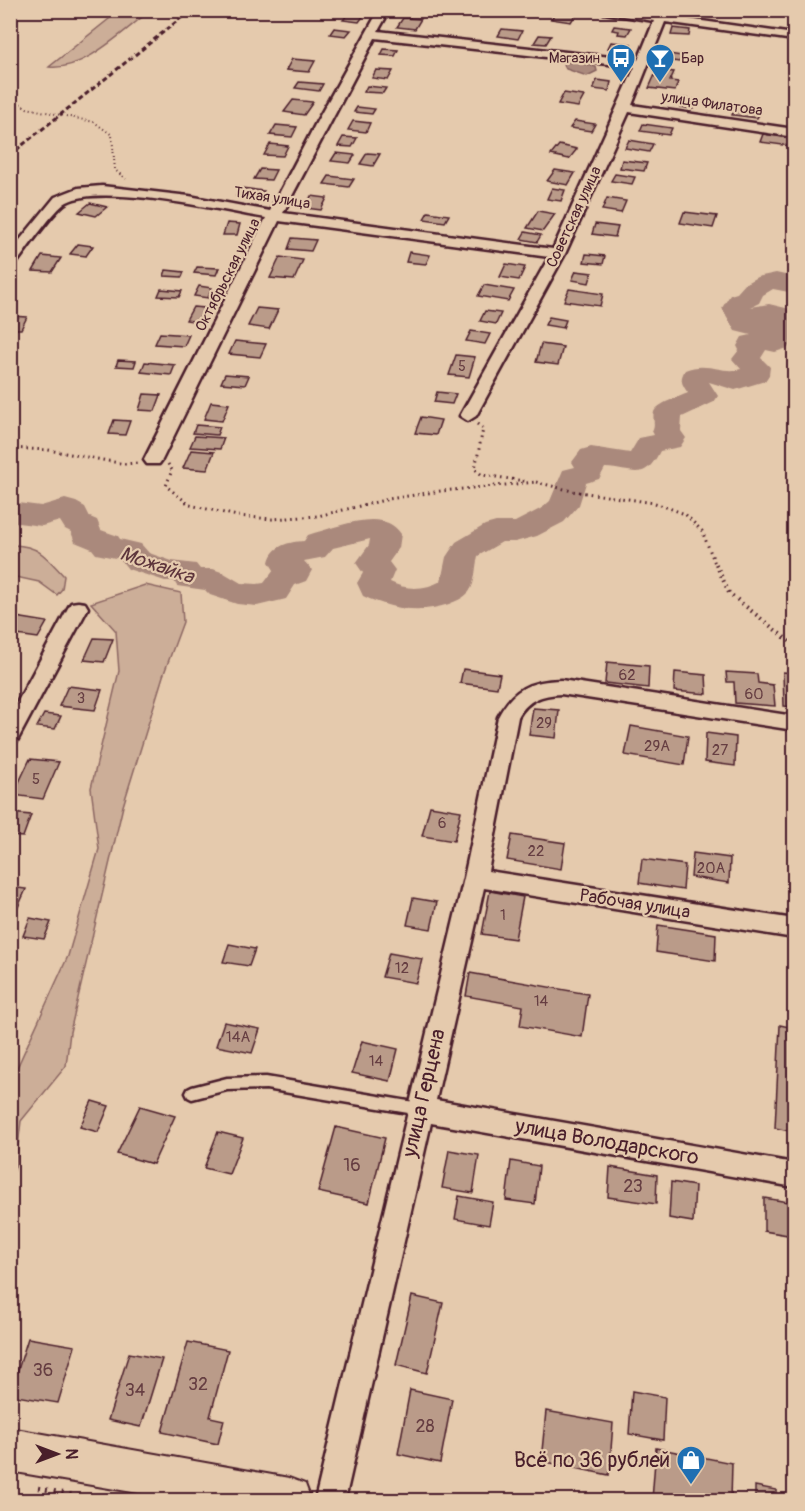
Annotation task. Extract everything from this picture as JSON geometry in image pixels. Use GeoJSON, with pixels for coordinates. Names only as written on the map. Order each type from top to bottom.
{"type":"FeatureCollection","features":[{"type":"Feature","properties":{"kind":"main road"},"geometry":{"type":"LineString","coordinates":[[10,1449],[289,1500]]}},
{"type":"Feature","properties":{"kind":"street","name":"Октябрьская улица"},"geometry":{"type":"LineString","coordinates":[[153,460],[276,216],[384,10]]}},
{"type":"Feature","properties":{"kind":"street"},"geometry":{"type":"LineString","coordinates":[[604,10],[663,14],[795,37]]}},
{"type":"Feature","properties":{"kind":"street","name":"Советская улица"},"geometry":{"type":"LineString","coordinates":[[468,416],[558,254],[625,108],[663,14]]}},
{"type":"Feature","properties":{"kind":"street"},"geometry":{"type":"LineString","coordinates":[[371,34],[642,64]]}},
{"type":"Feature","properties":{"kind":"street","name":"улица Филатова"},"geometry":{"type":"LineString","coordinates":[[625,108],[795,133]]}},
{"type":"Feature","properties":{"kind":"street","name":"Тихая улица"},"geometry":{"type":"LineString","coordinates":[[10,262],[60,200],[78,192],[102,190],[189,200],[276,216],[558,254]]}},
{"type":"Feature","properties":{"kind":"street"},"geometry":{"type":"LineString","coordinates":[[10,736],[78,608]]}},
{"type":"Feature","properties":{"kind":"street","name":"улица Герцена"},"geometry":{"type":"LineString","coordinates":[[330,1500],[475,879],[508,717],[516,703],[542,687],[561,687],[795,723]]}},
{"type":"Feature","properties":{"kind":"street","name":"Рабочая улица"},"geometry":{"type":"LineString","coordinates":[[475,879],[795,929]]}},
{"type":"Feature","properties":{"kind":"street","name":"улица Володарского"},"geometry":{"type":"LineString","coordinates":[[420,1109],[795,1175]]}},
{"type":"Feature","properties":{"kind":"lane"},"geometry":{"type":"LineString","coordinates":[[192,1093],[227,1084],[266,1083],[420,1109]]}},
{"type":"Feature","properties":{"kind":"path"},"geometry":{"type":"LineString","coordinates":[[10,97],[27,108],[94,122],[112,135],[115,170],[145,195]]}},
{"type":"Feature","properties":{"kind":"path"},"geometry":{"type":"LineString","coordinates":[[468,416],[483,429],[483,440],[474,456],[474,469],[483,475],[537,482],[570,491],[668,507],[695,521],[707,537],[722,584],[729,593],[795,645]]}},
{"type":"Feature","properties":{"kind":"path"},"geometry":{"type":"LineString","coordinates":[[10,448],[48,450],[125,464],[153,460],[166,463],[172,470],[166,486],[190,505],[237,516],[272,519],[318,516],[389,499],[441,491],[537,482]]}},
{"type":"Feature","properties":{"kind":"path"},"geometry":{"type":"LineString","coordinates":[[32,1486],[98,1500]]}},
{"type":"Feature","properties":{"kind":"shaded area"},"geometry":{"type":"Polygon","coordinates":[[[119,11],[150,11],[89,56],[62,67],[49,67],[119,11]]]}},
{"type":"Feature","properties":{"kind":"shaded area"},"geometry":{"type":"Polygon","coordinates":[[[575,61],[596,67],[597,71],[587,76],[566,69],[564,65],[566,62],[575,61]]]}},
{"type":"Feature","properties":{"kind":"shaded area"},"geometry":{"type":"Polygon","coordinates":[[[11,546],[37,551],[64,576],[62,589],[57,595],[39,582],[11,576],[11,546]]]}},
{"type":"Feature","properties":{"kind":"shaded area"},"geometry":{"type":"Polygon","coordinates":[[[145,585],[181,593],[183,622],[163,676],[123,806],[70,1032],[66,1066],[21,1121],[16,1163],[11,1180],[11,1081],[68,956],[99,849],[91,788],[119,671],[116,631],[91,603],[145,585]]]}},
{"type":"Feature","properties":{"kind":"building"},"geometry":{"type":"Polygon","coordinates":[[[352,10],[367,11],[359,22],[343,20],[352,10]]]}},
{"type":"Feature","properties":{"kind":"building"},"geometry":{"type":"Polygon","coordinates":[[[490,10],[513,10],[509,16],[488,13],[490,10]]]}},
{"type":"Feature","properties":{"kind":"building"},"geometry":{"type":"Polygon","coordinates":[[[556,12],[576,14],[571,22],[551,19],[556,12]]]}},
{"type":"Feature","properties":{"kind":"building"},"geometry":{"type":"Polygon","coordinates":[[[403,18],[421,19],[415,29],[397,27],[403,18]]]}},
{"type":"Feature","properties":{"kind":"building"},"geometry":{"type":"Polygon","coordinates":[[[614,26],[631,28],[627,35],[618,34],[619,31],[612,30],[614,26]]]}},
{"type":"Feature","properties":{"kind":"building"},"geometry":{"type":"Polygon","coordinates":[[[334,28],[351,30],[346,36],[330,34],[334,28]]]}},
{"type":"Feature","properties":{"kind":"building"},"geometry":{"type":"Polygon","coordinates":[[[673,28],[690,30],[689,36],[671,35],[673,28]]]}},
{"type":"Feature","properties":{"kind":"building"},"geometry":{"type":"Polygon","coordinates":[[[502,29],[522,31],[518,39],[498,36],[502,29]]]}},
{"type":"Feature","properties":{"kind":"building"},"geometry":{"type":"Polygon","coordinates":[[[539,35],[551,36],[546,44],[534,43],[539,35]]]}},
{"type":"Feature","properties":{"kind":"building"},"geometry":{"type":"Polygon","coordinates":[[[611,42],[631,44],[628,50],[608,48],[611,42]]]}},
{"type":"Feature","properties":{"kind":"building"},"geometry":{"type":"Polygon","coordinates":[[[384,49],[398,50],[395,56],[381,55],[384,49]]]}},
{"type":"Feature","properties":{"kind":"building"},"geometry":{"type":"Polygon","coordinates":[[[662,53],[682,56],[679,62],[659,59],[662,53]]]}},
{"type":"Feature","properties":{"kind":"building"},"geometry":{"type":"Polygon","coordinates":[[[292,59],[315,61],[309,72],[286,70],[292,59]]]}},
{"type":"Feature","properties":{"kind":"building"},"geometry":{"type":"Polygon","coordinates":[[[376,70],[393,71],[388,80],[372,78],[376,70]]]}},
{"type":"Feature","properties":{"kind":"building"},"geometry":{"type":"Polygon","coordinates":[[[657,70],[674,72],[670,81],[678,82],[675,91],[649,88],[657,70]]]}},
{"type":"Feature","properties":{"kind":"building"},"geometry":{"type":"Polygon","coordinates":[[[597,80],[611,82],[609,91],[593,89],[597,80]]]}},
{"type":"Feature","properties":{"kind":"building"},"geometry":{"type":"Polygon","coordinates":[[[299,82],[323,84],[319,91],[295,88],[299,82]]]}},
{"type":"Feature","properties":{"kind":"building"},"geometry":{"type":"Polygon","coordinates":[[[367,86],[386,88],[383,93],[364,92],[367,86]]]}},
{"type":"Feature","properties":{"kind":"building"},"geometry":{"type":"Polygon","coordinates":[[[564,93],[584,96],[578,107],[558,104],[564,93]]]}},
{"type":"Feature","properties":{"kind":"building"},"geometry":{"type":"Polygon","coordinates":[[[683,98],[697,100],[693,109],[680,107],[683,98]]]}},
{"type":"Feature","properties":{"kind":"building"},"geometry":{"type":"Polygon","coordinates":[[[293,100],[313,102],[304,115],[284,112],[293,100]]]}},
{"type":"Feature","properties":{"kind":"building"},"geometry":{"type":"Polygon","coordinates":[[[357,107],[375,109],[372,114],[354,112],[357,107]]]}},
{"type":"Feature","properties":{"kind":"building"},"geometry":{"type":"Polygon","coordinates":[[[736,107],[761,111],[757,118],[732,115],[736,107]]]}},
{"type":"Feature","properties":{"kind":"building"},"geometry":{"type":"Polygon","coordinates":[[[353,121],[370,123],[366,132],[348,130],[353,121]]]}},
{"type":"Feature","properties":{"kind":"building"},"geometry":{"type":"Polygon","coordinates":[[[575,121],[595,124],[591,131],[570,128],[575,121]]]}},
{"type":"Feature","properties":{"kind":"building"},"geometry":{"type":"Polygon","coordinates":[[[643,124],[672,128],[669,135],[640,131],[643,124]]]}},
{"type":"Feature","properties":{"kind":"building"},"geometry":{"type":"Polygon","coordinates":[[[276,125],[297,127],[292,137],[270,135],[276,125]]]}},
{"type":"Feature","properties":{"kind":"building"},"geometry":{"type":"Polygon","coordinates":[[[763,134],[792,138],[790,146],[760,142],[763,134]]]}},
{"type":"Feature","properties":{"kind":"building"},"geometry":{"type":"Polygon","coordinates":[[[343,137],[357,138],[352,147],[338,146],[343,137]]]}},
{"type":"Feature","properties":{"kind":"building"},"geometry":{"type":"Polygon","coordinates":[[[629,140],[653,144],[649,152],[625,148],[629,140]]]}},
{"type":"Feature","properties":{"kind":"building"},"geometry":{"type":"Polygon","coordinates":[[[270,144],[288,146],[283,156],[264,155],[270,144]]]}},
{"type":"Feature","properties":{"kind":"building"},"geometry":{"type":"Polygon","coordinates":[[[559,145],[577,149],[569,159],[551,155],[559,145]]]}},
{"type":"Feature","properties":{"kind":"building"},"geometry":{"type":"Polygon","coordinates":[[[336,153],[355,155],[350,163],[331,161],[336,153]]]}},
{"type":"Feature","properties":{"kind":"building"},"geometry":{"type":"Polygon","coordinates":[[[367,153],[380,154],[373,166],[360,164],[367,153]]]}},
{"type":"Feature","properties":{"kind":"building"},"geometry":{"type":"Polygon","coordinates":[[[622,160],[647,163],[644,171],[620,168],[622,160]]]}},
{"type":"Feature","properties":{"kind":"building"},"geometry":{"type":"Polygon","coordinates":[[[260,169],[276,170],[271,180],[254,179],[260,169]]]}},
{"type":"Feature","properties":{"kind":"building"},"geometry":{"type":"Polygon","coordinates":[[[555,170],[575,173],[568,185],[547,181],[555,170]]]}},
{"type":"Feature","properties":{"kind":"building"},"geometry":{"type":"Polygon","coordinates":[[[615,174],[635,177],[632,184],[611,181],[615,174]]]}},
{"type":"Feature","properties":{"kind":"building"},"geometry":{"type":"Polygon","coordinates":[[[329,176],[354,179],[349,187],[324,184],[329,176]]]}},
{"type":"Feature","properties":{"kind":"building"},"geometry":{"type":"Polygon","coordinates":[[[241,188],[264,191],[260,199],[236,196],[241,188]]]}},
{"type":"Feature","properties":{"kind":"building"},"geometry":{"type":"Polygon","coordinates":[[[552,188],[565,190],[561,201],[547,199],[552,188]]]}},
{"type":"Feature","properties":{"kind":"building"},"geometry":{"type":"Polygon","coordinates":[[[311,196],[327,198],[321,210],[305,208],[311,196]]]}},
{"type":"Feature","properties":{"kind":"building"},"geometry":{"type":"Polygon","coordinates":[[[607,198],[626,201],[621,213],[602,210],[607,198]]]}},
{"type":"Feature","properties":{"kind":"building"},"geometry":{"type":"Polygon","coordinates":[[[90,203],[107,207],[96,216],[79,212],[90,203]]]}},
{"type":"Feature","properties":{"kind":"building"},"geometry":{"type":"Polygon","coordinates":[[[538,211],[555,214],[543,231],[527,228],[538,211]]]}},
{"type":"Feature","properties":{"kind":"building"},"geometry":{"type":"Polygon","coordinates":[[[428,212],[449,215],[445,222],[424,219],[428,212]]]}},
{"type":"Feature","properties":{"kind":"building"},"geometry":{"type":"Polygon","coordinates":[[[684,212],[717,216],[713,228],[680,223],[684,212]]]}},
{"type":"Feature","properties":{"kind":"building"},"geometry":{"type":"Polygon","coordinates":[[[227,223],[240,224],[237,235],[223,235],[227,223]]]}},
{"type":"Feature","properties":{"kind":"building"},"geometry":{"type":"Polygon","coordinates":[[[595,224],[618,227],[615,237],[592,234],[595,224]]]}},
{"type":"Feature","properties":{"kind":"building"},"geometry":{"type":"Polygon","coordinates":[[[525,232],[541,235],[537,242],[521,239],[525,232]]]}},
{"type":"Feature","properties":{"kind":"building"},"geometry":{"type":"Polygon","coordinates":[[[292,238],[316,240],[311,251],[288,249],[292,238]]]}},
{"type":"Feature","properties":{"kind":"building"},"geometry":{"type":"Polygon","coordinates":[[[78,244],[93,246],[86,256],[70,254],[78,244]]]}},
{"type":"Feature","properties":{"kind":"building"},"geometry":{"type":"Polygon","coordinates":[[[409,252],[430,255],[426,264],[406,262],[409,252]]]}},
{"type":"Feature","properties":{"kind":"building"},"geometry":{"type":"Polygon","coordinates":[[[586,254],[605,256],[603,264],[584,262],[586,254]]]}},
{"type":"Feature","properties":{"kind":"building"},"geometry":{"type":"Polygon","coordinates":[[[42,256],[61,258],[52,272],[33,271],[42,256]]]}},
{"type":"Feature","properties":{"kind":"building"},"geometry":{"type":"Polygon","coordinates":[[[280,257],[303,260],[294,280],[270,278],[280,257]]]}},
{"type":"Feature","properties":{"kind":"building"},"geometry":{"type":"Polygon","coordinates":[[[506,264],[525,267],[519,280],[500,277],[506,264]]]}},
{"type":"Feature","properties":{"kind":"building"},"geometry":{"type":"Polygon","coordinates":[[[197,267],[219,268],[216,275],[194,273],[197,267]]]}},
{"type":"Feature","properties":{"kind":"building"},"geometry":{"type":"Polygon","coordinates":[[[166,270],[184,272],[182,277],[164,276],[166,270]]]}},
{"type":"Feature","properties":{"kind":"building"},"geometry":{"type":"Polygon","coordinates":[[[576,271],[592,273],[589,283],[572,280],[576,271]]]}},
{"type":"Feature","properties":{"kind":"building"},"geometry":{"type":"Polygon","coordinates":[[[484,285],[514,290],[508,301],[478,296],[484,285]]]}},
{"type":"Feature","properties":{"kind":"building"},"geometry":{"type":"Polygon","coordinates":[[[199,286],[212,288],[208,298],[194,296],[199,286]]]}},
{"type":"Feature","properties":{"kind":"building"},"geometry":{"type":"Polygon","coordinates":[[[161,289],[182,291],[179,297],[158,296],[161,289]]]}},
{"type":"Feature","properties":{"kind":"building"},"geometry":{"type":"Polygon","coordinates":[[[569,289],[603,294],[600,306],[564,301],[569,289]]]}},
{"type":"Feature","properties":{"kind":"building"},"geometry":{"type":"Polygon","coordinates":[[[193,307],[205,308],[198,322],[186,320],[193,307]]]}},
{"type":"Feature","properties":{"kind":"building"},"geometry":{"type":"Polygon","coordinates":[[[257,308],[278,310],[269,329],[248,326],[257,308]]]}},
{"type":"Feature","properties":{"kind":"building"},"geometry":{"type":"Polygon","coordinates":[[[485,311],[501,313],[496,324],[480,321],[485,311]]]}},
{"type":"Feature","properties":{"kind":"building"},"geometry":{"type":"Polygon","coordinates":[[[10,316],[27,317],[21,329],[10,329],[10,316]]]}},
{"type":"Feature","properties":{"kind":"building"},"geometry":{"type":"Polygon","coordinates":[[[549,317],[566,320],[563,328],[545,325],[549,317]]]}},
{"type":"Feature","properties":{"kind":"building"},"geometry":{"type":"Polygon","coordinates":[[[471,331],[490,334],[485,344],[466,341],[471,331]]]}},
{"type":"Feature","properties":{"kind":"building"},"geometry":{"type":"Polygon","coordinates":[[[160,333],[189,335],[184,346],[155,344],[160,333]]]}},
{"type":"Feature","properties":{"kind":"building"},"geometry":{"type":"Polygon","coordinates":[[[235,341],[266,344],[260,357],[229,354],[235,341]]]}},
{"type":"Feature","properties":{"kind":"building"},"geometry":{"type":"Polygon","coordinates":[[[541,344],[563,347],[558,365],[536,362],[541,344]]]}},
{"type":"Feature","properties":{"kind":"building"},"geometry":{"type":"Polygon","coordinates":[[[456,355],[475,357],[469,377],[449,375],[456,355]]]}},
{"type":"Feature","properties":{"kind":"building"},"geometry":{"type":"Polygon","coordinates":[[[118,360],[136,361],[134,367],[116,366],[118,360]]]}},
{"type":"Feature","properties":{"kind":"building"},"geometry":{"type":"Polygon","coordinates":[[[145,362],[175,365],[171,375],[141,372],[145,362]]]}},
{"type":"Feature","properties":{"kind":"building"},"geometry":{"type":"Polygon","coordinates":[[[225,374],[249,376],[245,385],[221,383],[225,374]]]}},
{"type":"Feature","properties":{"kind":"building"},"geometry":{"type":"Polygon","coordinates":[[[437,392],[456,394],[452,404],[434,402],[437,392]]]}},
{"type":"Feature","properties":{"kind":"building"},"geometry":{"type":"Polygon","coordinates":[[[144,394],[161,395],[155,411],[139,410],[144,394]]]}},
{"type":"Feature","properties":{"kind":"building"},"geometry":{"type":"Polygon","coordinates":[[[211,402],[229,404],[222,421],[204,419],[211,402]]]}},
{"type":"Feature","properties":{"kind":"building"},"geometry":{"type":"Polygon","coordinates":[[[421,417],[441,420],[436,435],[415,433],[421,417]]]}},
{"type":"Feature","properties":{"kind":"building"},"geometry":{"type":"Polygon","coordinates":[[[114,420],[130,421],[125,435],[109,434],[114,420]]]}},
{"type":"Feature","properties":{"kind":"building"},"geometry":{"type":"Polygon","coordinates":[[[196,425],[220,427],[217,435],[193,433],[196,425]]]}},
{"type":"Feature","properties":{"kind":"building"},"geometry":{"type":"Polygon","coordinates":[[[195,436],[224,438],[220,449],[190,447],[195,436]]]}},
{"type":"Feature","properties":{"kind":"building"},"geometry":{"type":"Polygon","coordinates":[[[191,450],[214,452],[207,470],[183,468],[191,450]]]}},
{"type":"Feature","properties":{"kind":"building"},"geometry":{"type":"Polygon","coordinates":[[[10,616],[47,622],[38,638],[10,634],[10,616]]]}},
{"type":"Feature","properties":{"kind":"building"},"geometry":{"type":"Polygon","coordinates":[[[94,638],[113,639],[104,662],[84,660],[94,638]]]}},
{"type":"Feature","properties":{"kind":"building"},"geometry":{"type":"Polygon","coordinates":[[[607,662],[649,666],[648,688],[605,683],[607,662]]]}},
{"type":"Feature","properties":{"kind":"building"},"geometry":{"type":"Polygon","coordinates":[[[463,669],[500,674],[497,688],[460,683],[463,669]]]}},
{"type":"Feature","properties":{"kind":"building"},"geometry":{"type":"Polygon","coordinates":[[[675,672],[706,675],[707,694],[674,691],[675,672]]]}},
{"type":"Feature","properties":{"kind":"building"},"geometry":{"type":"Polygon","coordinates":[[[726,672],[757,674],[758,683],[773,685],[775,706],[735,703],[734,682],[727,682],[726,672]]]}},
{"type":"Feature","properties":{"kind":"building"},"geometry":{"type":"Polygon","coordinates":[[[783,672],[794,673],[794,707],[784,706],[783,672]]]}},
{"type":"Feature","properties":{"kind":"building"},"geometry":{"type":"Polygon","coordinates":[[[68,686],[102,690],[95,710],[59,706],[68,686]]]}},
{"type":"Feature","properties":{"kind":"building"},"geometry":{"type":"Polygon","coordinates":[[[533,708],[559,710],[556,738],[529,735],[533,708]]]}},
{"type":"Feature","properties":{"kind":"building"},"geometry":{"type":"Polygon","coordinates":[[[44,714],[61,716],[55,729],[37,727],[44,714]]]}},
{"type":"Feature","properties":{"kind":"building"},"geometry":{"type":"Polygon","coordinates":[[[631,726],[688,736],[684,765],[625,755],[631,726]]]}},
{"type":"Feature","properties":{"kind":"building"},"geometry":{"type":"Polygon","coordinates":[[[706,733],[736,737],[735,766],[705,762],[706,733]]]}},
{"type":"Feature","properties":{"kind":"building"},"geometry":{"type":"Polygon","coordinates":[[[30,759],[59,762],[43,799],[13,795],[30,759]]]}},
{"type":"Feature","properties":{"kind":"building"},"geometry":{"type":"Polygon","coordinates":[[[430,806],[461,811],[454,841],[422,836],[430,806]]]}},
{"type":"Feature","properties":{"kind":"building"},"geometry":{"type":"Polygon","coordinates":[[[10,813],[31,815],[23,837],[10,836],[10,813]]]}},
{"type":"Feature","properties":{"kind":"building"},"geometry":{"type":"Polygon","coordinates":[[[512,835],[565,843],[561,869],[507,860],[512,835]]]}},
{"type":"Feature","properties":{"kind":"building"},"geometry":{"type":"Polygon","coordinates":[[[693,853],[730,858],[729,883],[691,877],[693,853]]]}},
{"type":"Feature","properties":{"kind":"building"},"geometry":{"type":"Polygon","coordinates":[[[642,859],[685,865],[683,890],[639,883],[642,859]]]}},
{"type":"Feature","properties":{"kind":"building"},"geometry":{"type":"Polygon","coordinates":[[[10,887],[26,889],[15,914],[10,913],[10,887]]]}},
{"type":"Feature","properties":{"kind":"building"},"geometry":{"type":"Polygon","coordinates":[[[490,891],[523,897],[515,939],[482,934],[490,891]]]}},
{"type":"Feature","properties":{"kind":"building"},"geometry":{"type":"Polygon","coordinates":[[[413,898],[437,902],[431,929],[407,925],[413,898]]]}},
{"type":"Feature","properties":{"kind":"building"},"geometry":{"type":"Polygon","coordinates":[[[30,918],[51,922],[44,939],[23,936],[30,918]]]}},
{"type":"Feature","properties":{"kind":"building"},"geometry":{"type":"Polygon","coordinates":[[[658,925],[716,934],[715,961],[656,952],[658,925]]]}},
{"type":"Feature","properties":{"kind":"building"},"geometry":{"type":"Polygon","coordinates":[[[229,944],[255,949],[249,966],[223,962],[229,944]]]}},
{"type":"Feature","properties":{"kind":"building"},"geometry":{"type":"Polygon","coordinates":[[[389,953],[422,959],[416,983],[382,977],[389,953]]]}},
{"type":"Feature","properties":{"kind":"building"},"geometry":{"type":"Polygon","coordinates":[[[470,973],[588,994],[582,1037],[520,1026],[523,1006],[466,996],[470,973]]]}},
{"type":"Feature","properties":{"kind":"building"},"geometry":{"type":"Polygon","coordinates":[[[224,1022],[260,1029],[252,1053],[216,1046],[224,1022]]]}},
{"type":"Feature","properties":{"kind":"building"},"geometry":{"type":"Polygon","coordinates":[[[780,1025],[794,1028],[794,1132],[775,1128],[780,1025]]]}},
{"type":"Feature","properties":{"kind":"building"},"geometry":{"type":"Polygon","coordinates":[[[362,1041],[398,1049],[390,1081],[352,1073],[362,1041]]]}},
{"type":"Feature","properties":{"kind":"building"},"geometry":{"type":"Polygon","coordinates":[[[92,1101],[109,1106],[98,1132],[80,1127],[92,1101]]]}},
{"type":"Feature","properties":{"kind":"building"},"geometry":{"type":"Polygon","coordinates":[[[140,1106],[175,1116],[153,1164],[117,1154],[140,1106]]]}},
{"type":"Feature","properties":{"kind":"building"},"geometry":{"type":"Polygon","coordinates":[[[336,1127],[385,1138],[369,1203],[318,1192],[336,1127]]]}},
{"type":"Feature","properties":{"kind":"building"},"geometry":{"type":"Polygon","coordinates":[[[218,1132],[243,1138],[229,1174],[204,1168],[218,1132]]]}},
{"type":"Feature","properties":{"kind":"building"},"geometry":{"type":"Polygon","coordinates":[[[449,1150],[479,1155],[473,1193],[442,1188],[449,1150]]]}},
{"type":"Feature","properties":{"kind":"building"},"geometry":{"type":"Polygon","coordinates":[[[511,1161],[539,1166],[535,1204],[506,1200],[511,1161]]]}},
{"type":"Feature","properties":{"kind":"building"},"geometry":{"type":"Polygon","coordinates":[[[610,1167],[657,1175],[656,1204],[608,1197],[610,1167]]]}},
{"type":"Feature","properties":{"kind":"building"},"geometry":{"type":"Polygon","coordinates":[[[671,1182],[695,1186],[693,1222],[669,1218],[671,1182]]]}},
{"type":"Feature","properties":{"kind":"building"},"geometry":{"type":"Polygon","coordinates":[[[459,1196],[493,1202],[489,1225],[455,1219],[459,1196]]]}},
{"type":"Feature","properties":{"kind":"building"},"geometry":{"type":"Polygon","coordinates":[[[764,1198],[794,1203],[794,1236],[764,1231],[764,1198]]]}},
{"type":"Feature","properties":{"kind":"building"},"geometry":{"type":"Polygon","coordinates":[[[412,1296],[443,1303],[427,1373],[396,1365],[412,1296]]]}},
{"type":"Feature","properties":{"kind":"building"},"geometry":{"type":"Polygon","coordinates":[[[28,1338],[75,1346],[58,1403],[10,1395],[28,1338]]]}},
{"type":"Feature","properties":{"kind":"building"},"geometry":{"type":"Polygon","coordinates":[[[188,1342],[228,1350],[210,1417],[224,1420],[218,1444],[162,1432],[188,1342]]]}},
{"type":"Feature","properties":{"kind":"building"},"geometry":{"type":"Polygon","coordinates":[[[129,1353],[162,1359],[141,1427],[108,1420],[129,1353]]]}},
{"type":"Feature","properties":{"kind":"building"},"geometry":{"type":"Polygon","coordinates":[[[410,1390],[452,1399],[440,1463],[398,1454],[410,1390]]]}},
{"type":"Feature","properties":{"kind":"building"},"geometry":{"type":"Polygon","coordinates":[[[632,1391],[665,1397],[663,1440],[629,1434],[632,1391]]]}},
{"type":"Feature","properties":{"kind":"building"},"geometry":{"type":"Polygon","coordinates":[[[546,1411],[613,1423],[609,1475],[541,1461],[546,1411]]]}},
{"type":"Feature","properties":{"kind":"building"},"geometry":{"type":"Polygon","coordinates":[[[656,1448],[732,1463],[731,1500],[652,1500],[656,1448]]]}},
{"type":"Feature","properties":{"kind":"building"},"geometry":{"type":"Polygon","coordinates":[[[755,1486],[776,1490],[776,1500],[755,1500],[755,1486]]]}},
{"type":"Feature","properties":{"kind":"waterway","name":"Можайка"},"geometry":{"type":"LineString","coordinates":[[10,512],[42,516],[65,509],[74,514],[76,522],[86,527],[86,535],[107,543],[107,547],[130,551],[139,562],[156,565],[165,571],[185,571],[188,579],[213,580],[221,587],[237,593],[257,595],[275,591],[283,578],[295,574],[296,570],[285,562],[286,557],[295,552],[314,550],[319,542],[325,540],[377,528],[386,534],[386,541],[384,548],[372,563],[379,570],[373,583],[374,588],[405,598],[436,596],[456,587],[462,557],[467,549],[496,532],[515,532],[526,529],[553,515],[564,505],[573,476],[589,473],[591,469],[587,462],[591,456],[607,460],[619,459],[636,464],[640,462],[649,444],[670,441],[672,438],[666,431],[669,428],[668,413],[704,396],[695,382],[695,376],[704,373],[735,382],[745,376],[755,375],[756,367],[746,359],[753,351],[751,343],[765,341],[775,344],[779,342],[782,331],[780,325],[788,319],[786,316],[769,312],[758,313],[752,318],[755,328],[744,325],[742,316],[735,308],[739,306],[739,300],[750,298],[750,293],[771,281],[794,286]]}},
{"type":"Feature","properties":{"kind":"railway"},"geometry":{"type":"LineString","coordinates":[[10,155],[191,10]]}},
{"type":"Feature","properties":{"kind":"place","name":"Магазин"},"geometry":{"type":"Point","coordinates":[621,84]}},
{"type":"Feature","properties":{"kind":"place","name":"Бар"},"geometry":{"type":"Point","coordinates":[660,84]}},
{"type":"Feature","properties":{"kind":"place","name":"Всё по 36 рублей"},"geometry":{"type":"Point","coordinates":[691,1486]}}]}
